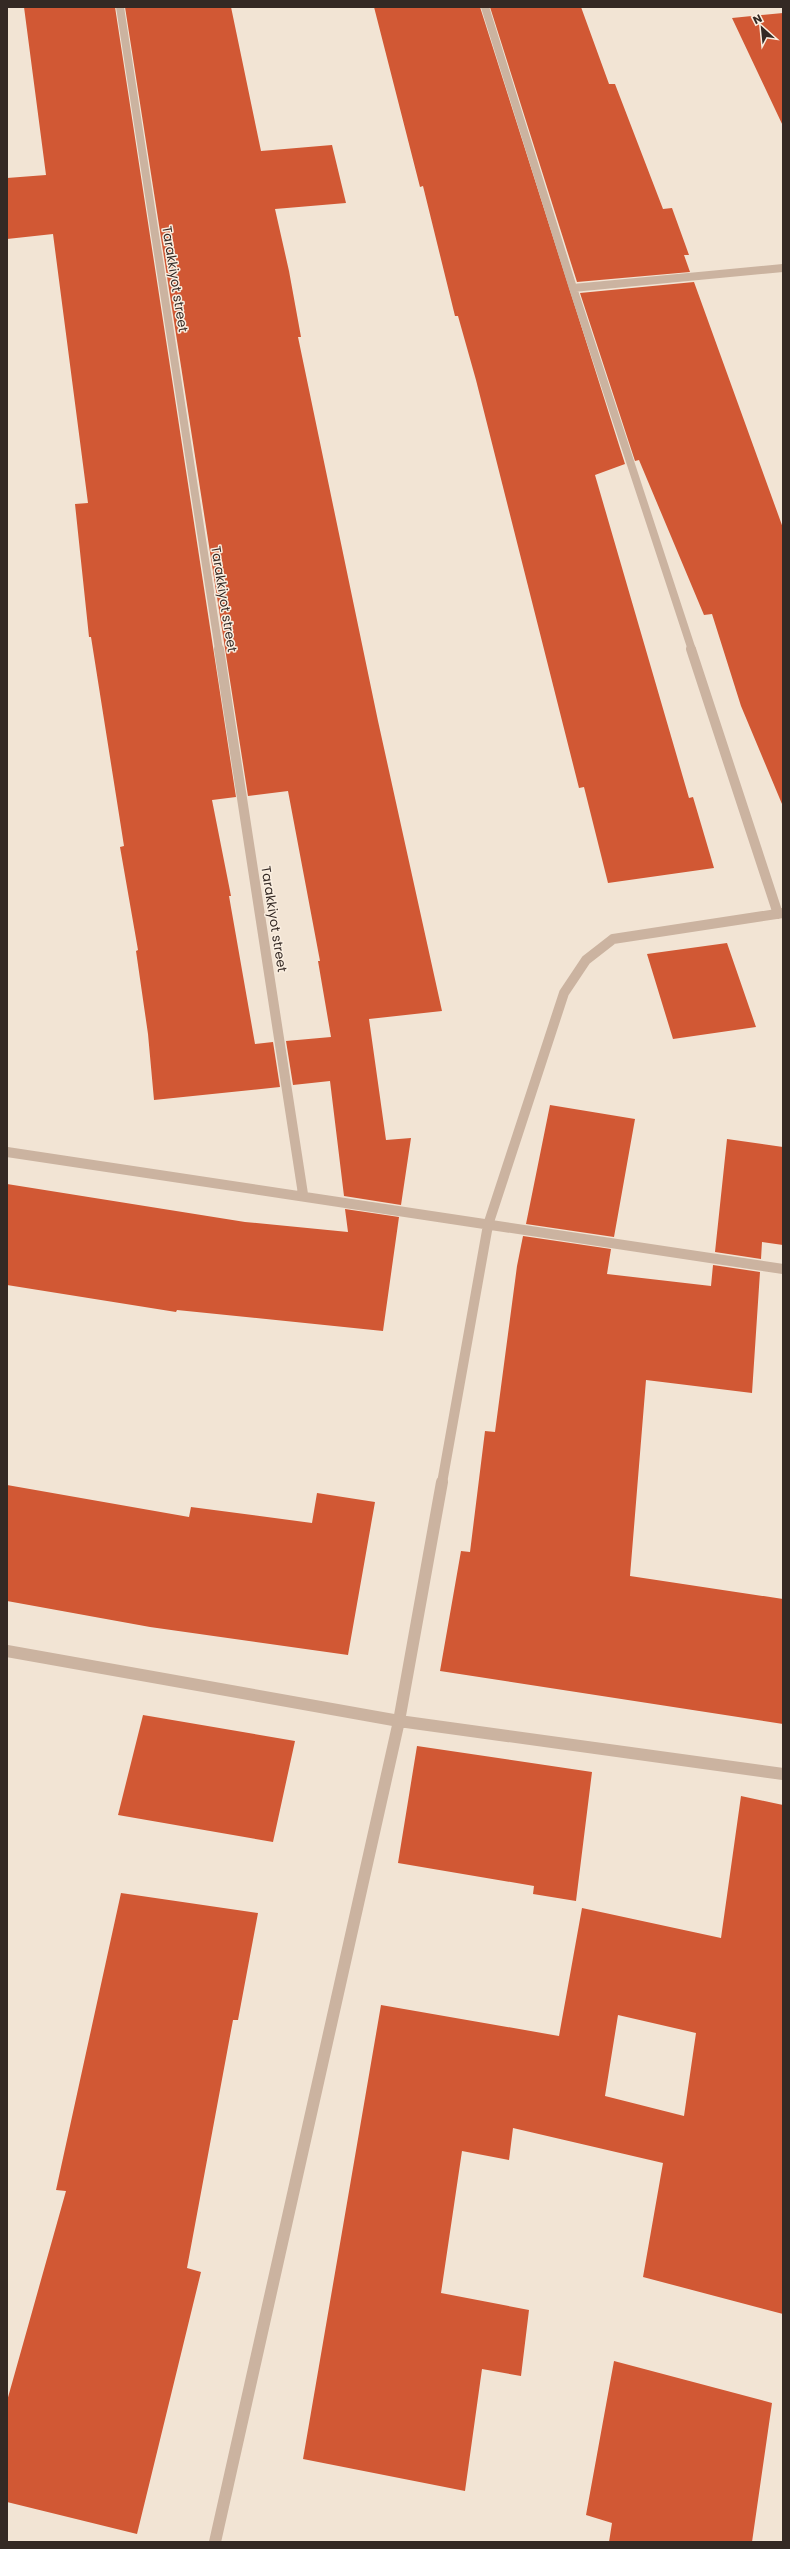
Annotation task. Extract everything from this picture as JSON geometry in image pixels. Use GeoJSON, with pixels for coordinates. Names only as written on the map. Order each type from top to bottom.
{"type":"FeatureCollection","features":[{"type":"Feature","properties":{"kind":"street","name":"Tarakkiyot street"},"geometry":{"type":"LineString","coordinates":[[120,7],[303,1194]]}},
{"type":"Feature","properties":{"kind":"street"},"geometry":{"type":"LineString","coordinates":[[215,2542],[399,1721],[488,1225],[564,993],[586,960],[613,939],[780,913],[573,288],[485,7]]}},
{"type":"Feature","properties":{"kind":"street"},"geometry":{"type":"LineString","coordinates":[[573,288],[783,268]]}},
{"type":"Feature","properties":{"kind":"street"},"geometry":{"type":"LineString","coordinates":[[7,1152],[303,1194],[488,1225],[783,1269]]}},
{"type":"Feature","properties":{"kind":"street"},"geometry":{"type":"LineString","coordinates":[[7,1651],[399,1721],[783,1774]]}},
{"type":"Feature","properties":{"kind":"building"},"geometry":{"type":"Polygon","coordinates":[[[24,7],[115,7],[236,797],[212,800],[231,896],[229,896],[255,1044],[273,1042],[280,1087],[154,1100],[148,1034],[136,951],[138,950],[120,847],[124,846],[91,637],[89,637],[75,504],[88,503],[53,234],[7,239],[7,178],[46,175],[24,7]]]}},
{"type":"Feature","properties":{"kind":"building"},"geometry":{"type":"Polygon","coordinates":[[[125,7],[231,7],[261,151],[332,145],[346,203],[275,209],[289,271],[301,337],[298,337],[378,721],[442,1011],[369,1019],[386,1140],[411,1138],[401,1205],[344,1196],[330,1081],[293,1085],[286,1041],[331,1037],[318,961],[320,961],[288,791],[248,796],[125,7]]]}},
{"type":"Feature","properties":{"kind":"building"},"geometry":{"type":"Polygon","coordinates":[[[374,7],[480,7],[625,464],[595,475],[689,798],[693,797],[714,868],[608,883],[584,787],[579,788],[476,380],[458,316],[455,316],[423,186],[420,187],[374,7]]]}},
{"type":"Feature","properties":{"kind":"building"},"geometry":{"type":"Polygon","coordinates":[[[490,7],[581,7],[609,84],[615,84],[663,209],[672,208],[689,255],[684,255],[690,272],[577,282],[490,7]]]}},
{"type":"Feature","properties":{"kind":"building"},"geometry":{"type":"Polygon","coordinates":[[[783,13],[783,126],[732,18],[783,13]]]}},
{"type":"Feature","properties":{"kind":"building"},"geometry":{"type":"Polygon","coordinates":[[[694,282],[783,528],[782,804],[741,706],[712,614],[704,615],[639,460],[635,461],[580,293],[694,282]]]}},
{"type":"Feature","properties":{"kind":"building"},"geometry":{"type":"Polygon","coordinates":[[[727,943],[756,1027],[673,1039],[647,954],[727,943]]]}},
{"type":"Feature","properties":{"kind":"building"},"geometry":{"type":"Polygon","coordinates":[[[550,1105],[635,1119],[614,1237],[526,1224],[550,1105]]]}},
{"type":"Feature","properties":{"kind":"building"},"geometry":{"type":"Polygon","coordinates":[[[727,1139],[783,1147],[783,1245],[762,1242],[761,1259],[715,1252],[727,1139]]]}},
{"type":"Feature","properties":{"kind":"building"},"geometry":{"type":"Polygon","coordinates":[[[7,1184],[245,1222],[348,1232],[345,1209],[399,1217],[383,1331],[177,1310],[176,1312],[7,1285],[7,1184]]]}},
{"type":"Feature","properties":{"kind":"building"},"geometry":{"type":"Polygon","coordinates":[[[523,1236],[611,1249],[607,1274],[711,1286],[713,1265],[760,1272],[752,1393],[646,1380],[630,1576],[783,1599],[783,1724],[440,1671],[461,1551],[470,1552],[485,1431],[495,1432],[517,1266],[523,1236]]]}},
{"type":"Feature","properties":{"kind":"building"},"geometry":{"type":"Polygon","coordinates":[[[7,1485],[189,1517],[191,1507],[312,1523],[317,1493],[375,1502],[348,1655],[150,1627],[7,1601],[7,1485]]]}},
{"type":"Feature","properties":{"kind":"building"},"geometry":{"type":"Polygon","coordinates":[[[143,1715],[295,1741],[273,1842],[118,1815],[143,1715]]]}},
{"type":"Feature","properties":{"kind":"building"},"geometry":{"type":"Polygon","coordinates":[[[417,1746],[592,1772],[576,1901],[533,1894],[534,1886],[398,1863],[417,1746]]]}},
{"type":"Feature","properties":{"kind":"building"},"geometry":{"type":"Polygon","coordinates":[[[741,1796],[783,1805],[783,2314],[643,2277],[663,2163],[513,2128],[509,2160],[462,2151],[441,2293],[529,2310],[521,2376],[482,2369],[465,2491],[303,2459],[381,2005],[559,2036],[582,1908],[721,1938],[741,1796]],[[618,2015],[605,2096],[684,2116],[696,2033],[618,2015]]]}},
{"type":"Feature","properties":{"kind":"building"},"geometry":{"type":"Polygon","coordinates":[[[121,1893],[258,1913],[238,2020],[233,2020],[187,2268],[201,2272],[137,2534],[7,2502],[7,2401],[66,2191],[56,2190],[121,1893]]]}},
{"type":"Feature","properties":{"kind":"building"},"geometry":{"type":"Polygon","coordinates":[[[614,2361],[772,2403],[752,2542],[609,2542],[612,2523],[586,2515],[614,2361]]]}}]}
